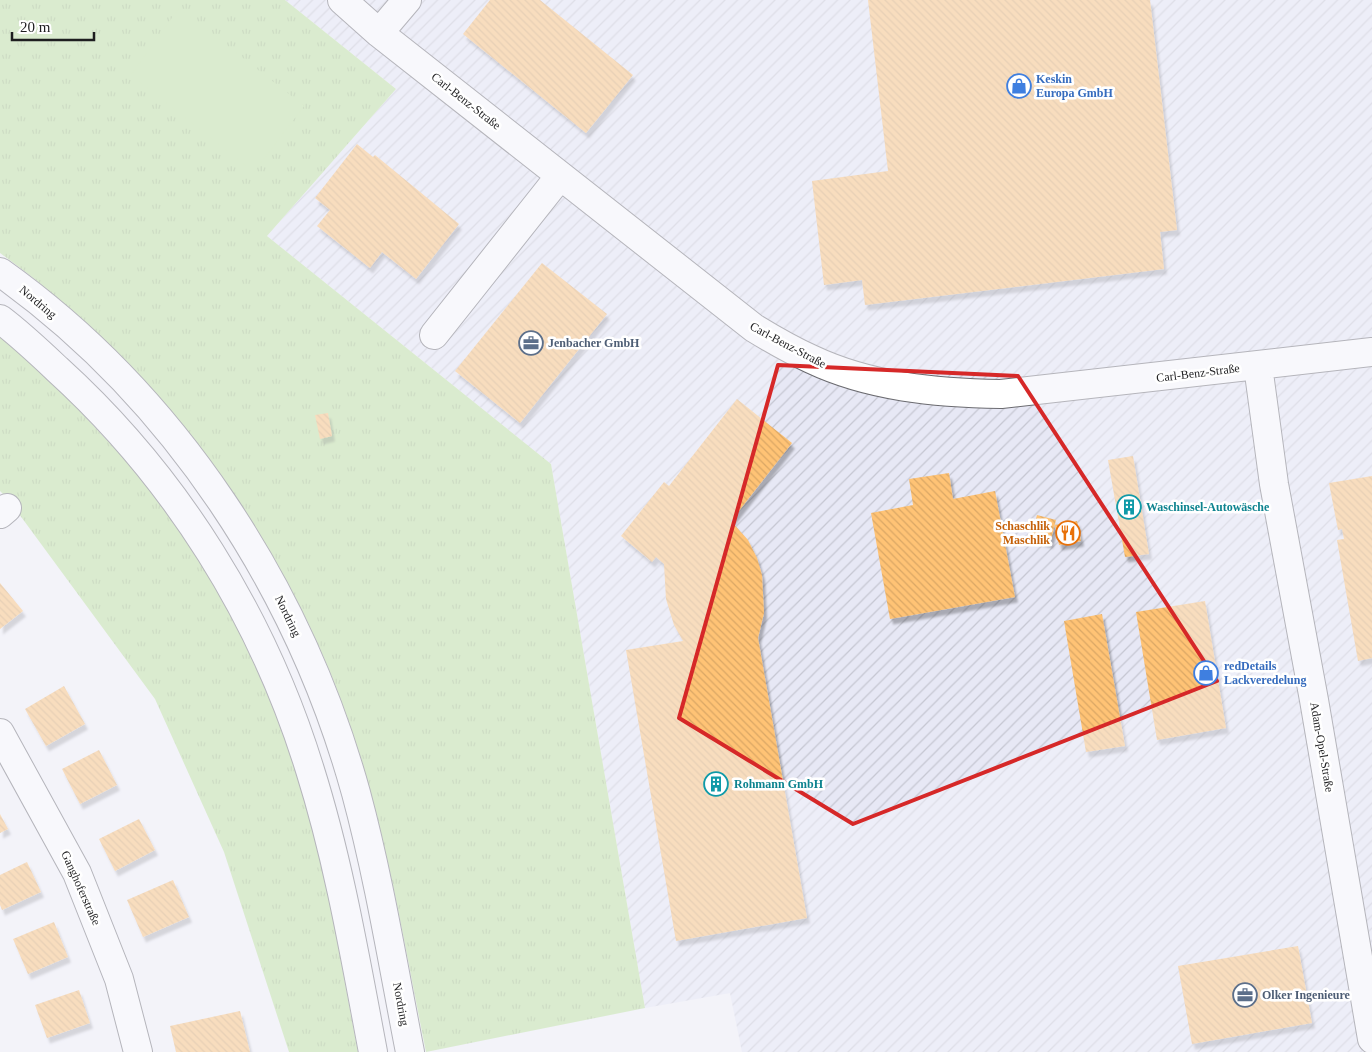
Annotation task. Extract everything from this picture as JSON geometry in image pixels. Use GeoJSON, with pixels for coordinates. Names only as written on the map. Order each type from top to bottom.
{"type":"FeatureCollection","features":[{"type":"Feature","properties":{"kind":"street","name":"Carl-Benz-Straße"},"geometry":{"type":"LineString","coordinates":[[342,0],[379,33],[754,328],[811,360],[853,375],[944,393],[1000,394],[1372,352]]}},
{"type":"Feature","properties":{"kind":"street"},"geometry":{"type":"LineString","coordinates":[[379,33],[407,0]]}},
{"type":"Feature","properties":{"kind":"street"},"geometry":{"type":"LineString","coordinates":[[434,335],[560,176]]}},
{"type":"Feature","properties":{"kind":"street","name":"Nordring"},"geometry":{"type":"LineString","coordinates":[[0,272],[68,326],[130,386],[199,470],[232,516],[275,588],[310,661],[355,791],[375,870],[410,1052]]}},
{"type":"Feature","properties":{"kind":"street"},"geometry":{"type":"LineString","coordinates":[[0,319],[92,401],[156,474],[205,542],[259,639],[284,694],[313,778],[338,877],[372,1052]]}},
{"type":"Feature","properties":{"kind":"street","name":"Adam-Opel-Straße"},"geometry":{"type":"LineString","coordinates":[[1258,366],[1274,484],[1314,700],[1372,1038]]}},
{"type":"Feature","properties":{"kind":"street","name":"Ganghoferstraße"},"geometry":{"type":"LineString","coordinates":[[0,733],[77,873],[119,979],[138,1052]]}},
{"type":"Feature","properties":{"kind":"highlighted area"},"geometry":{"type":"Polygon","coordinates":[[[778,365],[1018,376],[1217,681],[853,824],[679,718],[778,365]]]}},
{"type":"Feature","properties":{"kind":"shaded area"},"geometry":{"type":"Polygon","coordinates":[[[285,0],[1372,0],[1372,1052],[742,1052],[730,993],[645,1008],[551,464],[267,236],[396,89],[285,0]]]}},
{"type":"Feature","properties":{"kind":"green space"},"geometry":{"type":"Polygon","coordinates":[[[0,0],[285,0],[396,89],[267,236],[551,464],[645,1008],[426,1052],[393,885],[369,786],[344,708],[312,631],[274,558],[230,488],[180,422],[125,361],[65,304],[0,253],[0,0]]]}},
{"type":"Feature","properties":{"kind":"green space"},"geometry":{"type":"Polygon","coordinates":[[[179,8],[304,106],[254,172],[131,75],[179,8]]]}},
{"type":"Feature","properties":{"kind":"green space"},"geometry":{"type":"Polygon","coordinates":[[[0,337],[54,384],[146,483],[176,524],[228,611],[251,657],[271,704],[305,801],[329,900],[358,1052],[289,1052],[224,852],[155,699],[8,499],[0,491],[0,337]]]}},
{"type":"Feature","properties":{"kind":"building"},"geometry":{"type":"Polygon","coordinates":[[[490,0],[540,0],[633,75],[586,133],[463,34],[490,0]]]}},
{"type":"Feature","properties":{"kind":"building","name":"Keskin Europa GmbH"},"geometry":{"type":"Polygon","coordinates":[[[868,0],[1150,0],[1177,230],[1160,232],[1164,269],[865,305],[862,280],[824,285],[812,181],[888,171],[868,0]]]}},
{"type":"Feature","properties":{"kind":"building"},"geometry":{"type":"Polygon","coordinates":[[[357,144],[373,157],[375,155],[459,224],[416,279],[382,252],[370,268],[317,226],[330,210],[315,198],[357,144]]]}},
{"type":"Feature","properties":{"kind":"building","name":"Jenbacher GmbH"},"geometry":{"type":"Polygon","coordinates":[[[542,263],[607,314],[520,423],[455,371],[542,263]]]}},
{"type":"Feature","properties":{"kind":"building","name":"Rohmann GmbH"},"geometry":{"type":"Polygon","coordinates":[[[737,399],[792,443],[731,521],[748,540],[757,558],[762,575],[764,613],[758,638],[807,918],[676,941],[626,650],[683,641],[674,625],[666,599],[664,564],[656,557],[652,562],[621,536],[664,482],[669,486],[737,399]]]}},
{"type":"Feature","properties":{"kind":"building"},"geometry":{"type":"Polygon","coordinates":[[[328,413],[332,436],[320,439],[315,415],[328,413]]]}},
{"type":"Feature","properties":{"kind":"building","name":"Waschinsel-Autowäsche"},"geometry":{"type":"Polygon","coordinates":[[[1133,456],[1149,554],[1125,557],[1108,460],[1133,456]]]}},
{"type":"Feature","properties":{"kind":"building"},"geometry":{"type":"Polygon","coordinates":[[[949,473],[953,499],[995,491],[1015,597],[890,619],[871,513],[913,505],[909,479],[949,473]]]}},
{"type":"Feature","properties":{"kind":"building"},"geometry":{"type":"Polygon","coordinates":[[[1372,476],[1372,658],[1358,661],[1337,540],[1344,539],[1342,529],[1338,530],[1329,483],[1372,476]]]}},
{"type":"Feature","properties":{"kind":"building"},"geometry":{"type":"Polygon","coordinates":[[[1037,515],[1056,520],[1050,543],[1031,538],[1037,515]]]}},
{"type":"Feature","properties":{"kind":"building","name":"Schaschlik Maschlik"},"geometry":{"type":"Polygon","coordinates":[[[1077,521],[1081,541],[1059,545],[1055,525],[1077,521]]]}},
{"type":"Feature","properties":{"kind":"building"},"geometry":{"type":"Polygon","coordinates":[[[0,583],[23,611],[0,629],[0,583]]]}},
{"type":"Feature","properties":{"kind":"building"},"geometry":{"type":"Polygon","coordinates":[[[1205,601],[1226,728],[1157,740],[1136,612],[1205,601]]]}},
{"type":"Feature","properties":{"kind":"building"},"geometry":{"type":"Polygon","coordinates":[[[1102,614],[1125,746],[1086,752],[1064,621],[1102,614]]]}},
{"type":"Feature","properties":{"kind":"building"},"geometry":{"type":"Polygon","coordinates":[[[64,686],[85,724],[46,746],[25,709],[64,686]]]}},
{"type":"Feature","properties":{"kind":"building"},"geometry":{"type":"Polygon","coordinates":[[[99,750],[117,785],[80,804],[62,769],[99,750]]]}},
{"type":"Feature","properties":{"kind":"building"},"geometry":{"type":"Polygon","coordinates":[[[0,814],[8,829],[0,833],[0,814]]]}},
{"type":"Feature","properties":{"kind":"building"},"geometry":{"type":"Polygon","coordinates":[[[139,819],[155,850],[115,871],[99,839],[139,819]]]}},
{"type":"Feature","properties":{"kind":"building"},"geometry":{"type":"Polygon","coordinates":[[[27,862],[41,892],[2,910],[0,905],[0,875],[27,862]]]}},
{"type":"Feature","properties":{"kind":"building"},"geometry":{"type":"Polygon","coordinates":[[[173,880],[189,917],[143,937],[127,900],[173,880]]]}},
{"type":"Feature","properties":{"kind":"building"},"geometry":{"type":"Polygon","coordinates":[[[54,922],[68,957],[28,974],[13,939],[54,922]]]}},
{"type":"Feature","properties":{"kind":"building","name":"Olker Ingenieure"},"geometry":{"type":"Polygon","coordinates":[[[1298,946],[1312,1023],[1192,1044],[1178,966],[1298,946]]]}},
{"type":"Feature","properties":{"kind":"building"},"geometry":{"type":"Polygon","coordinates":[[[79,990],[90,1023],[47,1038],[35,1005],[79,990]]]}},
{"type":"Feature","properties":{"kind":"building"},"geometry":{"type":"Polygon","coordinates":[[[240,1011],[250,1052],[176,1052],[170,1026],[240,1011]]]}},
{"type":"Feature","properties":{"kind":"place","name":"Keskin Europa GmbH"},"geometry":{"type":"Point","coordinates":[1019,86]}},
{"type":"Feature","properties":{"kind":"place","name":"Jenbacher GmbH"},"geometry":{"type":"Point","coordinates":[531,343]}},
{"type":"Feature","properties":{"kind":"place","name":"Waschinsel-Autowäsche"},"geometry":{"type":"Point","coordinates":[1129,507]}},
{"type":"Feature","properties":{"kind":"place","name":"Schaschlik Maschlik"},"geometry":{"type":"Point","coordinates":[1068,533]}},
{"type":"Feature","properties":{"kind":"place","name":"redDetails Lackveredelung"},"geometry":{"type":"Point","coordinates":[1206,673]}},
{"type":"Feature","properties":{"kind":"place","name":"Rohmann GmbH"},"geometry":{"type":"Point","coordinates":[716,784]}},
{"type":"Feature","properties":{"kind":"place","name":"Olker Ingenieure"},"geometry":{"type":"Point","coordinates":[1245,995]}}]}
